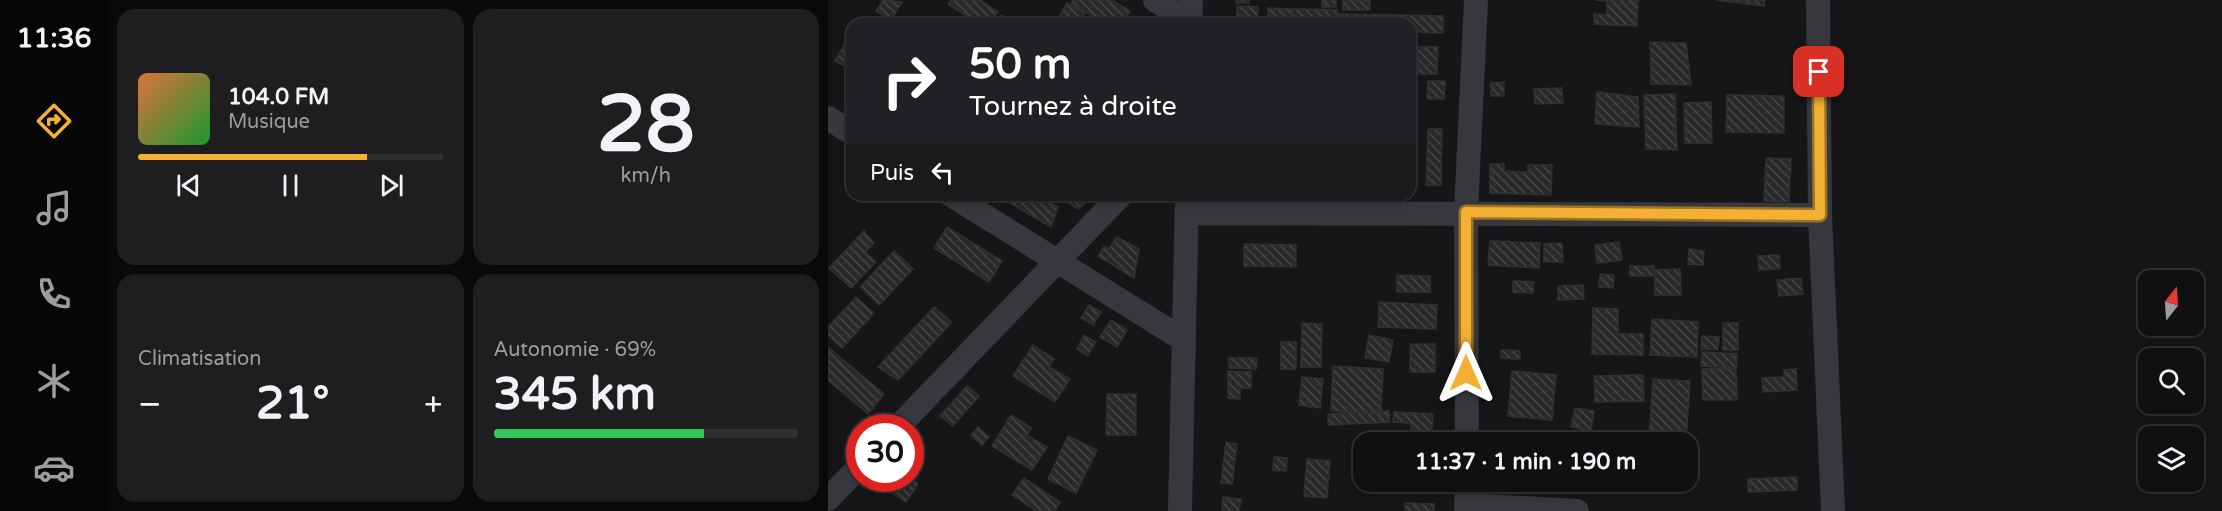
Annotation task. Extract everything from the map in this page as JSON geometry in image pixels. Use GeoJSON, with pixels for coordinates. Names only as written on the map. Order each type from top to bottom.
{"type":"FeatureCollection","features":[{"type":"Feature","properties":{"kind":"street"},"geometry":{"type":"LineString","coordinates":[[1155,0],[1181,18]]}},
{"type":"Feature","properties":{"kind":"street"},"geometry":{"type":"LineString","coordinates":[[1190,18],[1191,0]]}},
{"type":"Feature","properties":{"kind":"street"},"geometry":{"type":"LineString","coordinates":[[1467,432],[1466,212],[1476,0]]}},
{"type":"Feature","properties":{"kind":"street"},"geometry":{"type":"LineString","coordinates":[[1818,0],[1820,215],[1833,511]]}},
{"type":"Feature","properties":{"kind":"street"},"geometry":{"type":"LineString","coordinates":[[828,118],[846,129]]}},
{"type":"Feature","properties":{"kind":"street"},"geometry":{"type":"LineString","coordinates":[[961,201],[1184,340]]}},
{"type":"Feature","properties":{"kind":"street"},"geometry":{"type":"LineString","coordinates":[[910,414],[1114,201]]}},
{"type":"Feature","properties":{"kind":"street"},"geometry":{"type":"LineString","coordinates":[[1180,511],[1187,204],[1466,212],[1820,215]]}},
{"type":"Feature","properties":{"kind":"street"},"geometry":{"type":"LineString","coordinates":[[844,511],[828,500],[846,481]]}},
{"type":"Feature","properties":{"kind":"street"},"geometry":{"type":"LineString","coordinates":[[1467,499],[1577,511]]}},
{"type":"Feature","properties":{"kind":"building"},"geometry":{"type":"Polygon","coordinates":[[[883,0],[902,2],[892,18],[888,18],[876,11],[883,0]]]}},
{"type":"Feature","properties":{"kind":"building"},"geometry":{"type":"Polygon","coordinates":[[[951,0],[980,0],[998,12],[994,18],[970,18],[948,4],[951,0]]]}},
{"type":"Feature","properties":{"kind":"building"},"geometry":{"type":"Polygon","coordinates":[[[1073,0],[1112,0],[1130,11],[1126,18],[1096,18],[1071,3],[1073,0]]]}},
{"type":"Feature","properties":{"kind":"building"},"geometry":{"type":"Polygon","coordinates":[[[1236,0],[1249,0],[1249,3],[1236,3],[1236,0]]]}},
{"type":"Feature","properties":{"kind":"building"},"geometry":{"type":"Polygon","coordinates":[[[1322,0],[1336,0],[1336,7],[1322,7],[1322,0]]]}},
{"type":"Feature","properties":{"kind":"building"},"geometry":{"type":"Polygon","coordinates":[[[1343,0],[1370,0],[1370,10],[1343,10],[1343,0]]]}},
{"type":"Feature","properties":{"kind":"building"},"geometry":{"type":"Polygon","coordinates":[[[1595,0],[1638,0],[1637,26],[1594,24],[1594,14],[1607,15],[1607,1],[1595,0]]]}},
{"type":"Feature","properties":{"kind":"building"},"geometry":{"type":"Polygon","coordinates":[[[1716,0],[1765,0],[1764,6],[1716,0]]]}},
{"type":"Feature","properties":{"kind":"building"},"geometry":{"type":"Polygon","coordinates":[[[1067,3],[1085,13],[1082,18],[1058,18],[1067,3]]]}},
{"type":"Feature","properties":{"kind":"building"},"geometry":{"type":"Polygon","coordinates":[[[1237,6],[1258,7],[1257,18],[1236,18],[1237,6]]]}},
{"type":"Feature","properties":{"kind":"building"},"geometry":{"type":"Polygon","coordinates":[[[1268,8],[1292,9],[1291,18],[1268,18],[1268,8]]]}},
{"type":"Feature","properties":{"kind":"building"},"geometry":{"type":"Polygon","coordinates":[[[1293,9],[1337,10],[1337,18],[1293,18],[1293,9]]]}},
{"type":"Feature","properties":{"kind":"building"},"geometry":{"type":"Polygon","coordinates":[[[1339,14],[1443,16],[1443,33],[1416,32],[1416,18],[1339,18],[1339,14]]]}},
{"type":"Feature","properties":{"kind":"building"},"geometry":{"type":"Polygon","coordinates":[[[1650,42],[1686,43],[1691,85],[1651,84],[1650,42]]]}},
{"type":"Feature","properties":{"kind":"building"},"geometry":{"type":"Polygon","coordinates":[[[845,43],[846,43],[846,67],[835,61],[845,43]]]}},
{"type":"Feature","properties":{"kind":"building"},"geometry":{"type":"Polygon","coordinates":[[[1418,47],[1438,47],[1437,74],[1418,74],[1418,47]]]}},
{"type":"Feature","properties":{"kind":"building"},"geometry":{"type":"Polygon","coordinates":[[[1428,81],[1445,81],[1444,99],[1427,99],[1428,81]]]}},
{"type":"Feature","properties":{"kind":"building"},"geometry":{"type":"Polygon","coordinates":[[[1504,82],[1504,96],[1491,96],[1491,83],[1504,82]]]}},
{"type":"Feature","properties":{"kind":"building"},"geometry":{"type":"Polygon","coordinates":[[[1562,88],[1563,103],[1535,104],[1534,89],[1562,88]]]}},
{"type":"Feature","properties":{"kind":"building"},"geometry":{"type":"Polygon","coordinates":[[[1597,92],[1638,97],[1639,127],[1595,124],[1597,92]]]}},
{"type":"Feature","properties":{"kind":"building"},"geometry":{"type":"Polygon","coordinates":[[[1675,94],[1677,150],[1646,149],[1644,95],[1675,94]]]}},
{"type":"Feature","properties":{"kind":"building"},"geometry":{"type":"Polygon","coordinates":[[[1727,95],[1784,96],[1784,133],[1726,132],[1727,95]]]}},
{"type":"Feature","properties":{"kind":"building"},"geometry":{"type":"Polygon","coordinates":[[[1711,102],[1712,143],[1685,143],[1684,103],[1711,102]]]}},
{"type":"Feature","properties":{"kind":"building"},"geometry":{"type":"Polygon","coordinates":[[[1428,129],[1442,129],[1441,185],[1426,185],[1428,129]]]}},
{"type":"Feature","properties":{"kind":"building"},"geometry":{"type":"Polygon","coordinates":[[[1766,158],[1791,159],[1789,202],[1764,201],[1766,158]]]}},
{"type":"Feature","properties":{"kind":"building"},"geometry":{"type":"Polygon","coordinates":[[[1490,164],[1504,164],[1504,171],[1528,172],[1528,165],[1552,165],[1551,195],[1490,193],[1490,164]]]}},
{"type":"Feature","properties":{"kind":"building"},"geometry":{"type":"Polygon","coordinates":[[[1006,201],[1048,201],[1058,207],[1051,227],[1006,201]]]}},
{"type":"Feature","properties":{"kind":"building"},"geometry":{"type":"Polygon","coordinates":[[[1065,201],[1088,201],[1078,209],[1065,201]]]}},
{"type":"Feature","properties":{"kind":"building"},"geometry":{"type":"Polygon","coordinates":[[[947,227],[1002,261],[989,282],[934,248],[947,227]]]}},
{"type":"Feature","properties":{"kind":"building"},"geometry":{"type":"Polygon","coordinates":[[[864,231],[874,243],[865,252],[876,262],[851,288],[829,268],[864,231]]]}},
{"type":"Feature","properties":{"kind":"building"},"geometry":{"type":"Polygon","coordinates":[[[1117,237],[1139,249],[1134,278],[1098,256],[1104,247],[1109,249],[1117,237]]]}},
{"type":"Feature","properties":{"kind":"building"},"geometry":{"type":"Polygon","coordinates":[[[1490,241],[1540,243],[1539,268],[1488,265],[1490,241]]]}},
{"type":"Feature","properties":{"kind":"building"},"geometry":{"type":"Polygon","coordinates":[[[1619,242],[1622,260],[1597,263],[1595,245],[1619,242]]]}},
{"type":"Feature","properties":{"kind":"building"},"geometry":{"type":"Polygon","coordinates":[[[1562,243],[1563,262],[1544,262],[1544,244],[1562,243]]]}},
{"type":"Feature","properties":{"kind":"building"},"geometry":{"type":"Polygon","coordinates":[[[1244,244],[1296,245],[1296,267],[1244,266],[1244,244]]]}},
{"type":"Feature","properties":{"kind":"building"},"geometry":{"type":"Polygon","coordinates":[[[1689,249],[1704,251],[1703,265],[1688,264],[1689,249]]]}},
{"type":"Feature","properties":{"kind":"building"},"geometry":{"type":"Polygon","coordinates":[[[894,251],[913,269],[879,305],[860,287],[894,251]]]}},
{"type":"Feature","properties":{"kind":"building"},"geometry":{"type":"Polygon","coordinates":[[[1779,255],[1780,269],[1759,270],[1758,256],[1779,255]]]}},
{"type":"Feature","properties":{"kind":"building"},"geometry":{"type":"Polygon","coordinates":[[[1630,266],[1654,266],[1654,276],[1630,276],[1630,266]]]}},
{"type":"Feature","properties":{"kind":"building"},"geometry":{"type":"Polygon","coordinates":[[[1680,269],[1681,295],[1655,295],[1655,270],[1680,269]]]}},
{"type":"Feature","properties":{"kind":"building"},"geometry":{"type":"Polygon","coordinates":[[[1600,274],[1614,275],[1613,288],[1599,287],[1600,274]]]}},
{"type":"Feature","properties":{"kind":"building"},"geometry":{"type":"Polygon","coordinates":[[[1397,275],[1430,276],[1430,292],[1397,292],[1397,275]]]}},
{"type":"Feature","properties":{"kind":"building"},"geometry":{"type":"Polygon","coordinates":[[[1801,278],[1803,294],[1779,296],[1777,280],[1801,278]]]}},
{"type":"Feature","properties":{"kind":"building"},"geometry":{"type":"Polygon","coordinates":[[[1513,281],[1534,282],[1533,293],[1513,292],[1513,281]]]}},
{"type":"Feature","properties":{"kind":"building"},"geometry":{"type":"Polygon","coordinates":[[[1583,285],[1584,299],[1558,300],[1558,286],[1583,285]]]}},
{"type":"Feature","properties":{"kind":"building"},"geometry":{"type":"Polygon","coordinates":[[[856,297],[874,313],[842,348],[828,335],[828,327],[856,297]]]}},
{"type":"Feature","properties":{"kind":"building"},"geometry":{"type":"Polygon","coordinates":[[[1379,302],[1437,305],[1436,329],[1378,327],[1379,302]]]}},
{"type":"Feature","properties":{"kind":"building"},"geometry":{"type":"Polygon","coordinates":[[[1089,305],[1101,312],[1093,325],[1081,318],[1089,305]]]}},
{"type":"Feature","properties":{"kind":"building"},"geometry":{"type":"Polygon","coordinates":[[[934,307],[952,322],[898,380],[878,367],[934,307]]]}},
{"type":"Feature","properties":{"kind":"building"},"geometry":{"type":"Polygon","coordinates":[[[1593,308],[1618,309],[1618,334],[1643,334],[1643,355],[1592,354],[1593,308]]]}},
{"type":"Feature","properties":{"kind":"building"},"geometry":{"type":"Polygon","coordinates":[[[1652,319],[1698,322],[1697,357],[1650,355],[1652,319]]]}},
{"type":"Feature","properties":{"kind":"building"},"geometry":{"type":"Polygon","coordinates":[[[1111,320],[1127,330],[1117,347],[1100,337],[1111,320]]]}},
{"type":"Feature","properties":{"kind":"building"},"geometry":{"type":"Polygon","coordinates":[[[1302,323],[1322,324],[1321,367],[1301,367],[1302,323]]]}},
{"type":"Feature","properties":{"kind":"building"},"geometry":{"type":"Polygon","coordinates":[[[1723,323],[1738,323],[1738,350],[1723,350],[1723,323]]]}},
{"type":"Feature","properties":{"kind":"building"},"geometry":{"type":"Polygon","coordinates":[[[1084,335],[1096,342],[1088,356],[1077,349],[1084,335]]]}},
{"type":"Feature","properties":{"kind":"building"},"geometry":{"type":"Polygon","coordinates":[[[1369,335],[1393,340],[1389,362],[1365,358],[1369,335]]]}},
{"type":"Feature","properties":{"kind":"building"},"geometry":{"type":"Polygon","coordinates":[[[1702,336],[1719,337],[1718,350],[1701,349],[1702,336]]]}},
{"type":"Feature","properties":{"kind":"building"},"geometry":{"type":"Polygon","coordinates":[[[1281,342],[1296,342],[1296,369],[1281,369],[1281,342]]]}},
{"type":"Feature","properties":{"kind":"building"},"geometry":{"type":"Polygon","coordinates":[[[1410,344],[1435,344],[1435,372],[1410,372],[1410,344]]]}},
{"type":"Feature","properties":{"kind":"building"},"geometry":{"type":"Polygon","coordinates":[[[1033,345],[1054,359],[1049,367],[1070,379],[1055,402],[1013,376],[1033,345]]]}},
{"type":"Feature","properties":{"kind":"building"},"geometry":{"type":"Polygon","coordinates":[[[828,347],[884,394],[868,414],[828,380],[828,347]]]}},
{"type":"Feature","properties":{"kind":"building"},"geometry":{"type":"Polygon","coordinates":[[[1501,350],[1520,351],[1520,359],[1501,358],[1501,350]]]}},
{"type":"Feature","properties":{"kind":"building"},"geometry":{"type":"Polygon","coordinates":[[[1702,352],[1737,354],[1736,368],[1701,366],[1702,352]]]}},
{"type":"Feature","properties":{"kind":"building"},"geometry":{"type":"Polygon","coordinates":[[[1229,358],[1257,358],[1256,369],[1229,368],[1229,358]]]}},
{"type":"Feature","properties":{"kind":"building"},"geometry":{"type":"Polygon","coordinates":[[[1333,366],[1383,369],[1381,414],[1331,411],[1333,366]]]}},
{"type":"Feature","properties":{"kind":"building"},"geometry":{"type":"Polygon","coordinates":[[[1736,368],[1737,400],[1703,400],[1702,369],[1736,368]]]}},
{"type":"Feature","properties":{"kind":"building"},"geometry":{"type":"Polygon","coordinates":[[[1796,369],[1797,390],[1763,392],[1762,378],[1784,377],[1784,370],[1796,369]]]}},
{"type":"Feature","properties":{"kind":"building"},"geometry":{"type":"Polygon","coordinates":[[[1228,371],[1251,372],[1251,388],[1240,388],[1240,399],[1228,398],[1228,371]]]}},
{"type":"Feature","properties":{"kind":"building"},"geometry":{"type":"Polygon","coordinates":[[[1512,371],[1556,375],[1552,420],[1508,416],[1512,371]]]}},
{"type":"Feature","properties":{"kind":"building"},"geometry":{"type":"Polygon","coordinates":[[[1643,375],[1644,401],[1595,402],[1594,376],[1643,375]]]}},
{"type":"Feature","properties":{"kind":"building"},"geometry":{"type":"Polygon","coordinates":[[[1302,377],[1323,379],[1320,408],[1299,405],[1302,377]]]}},
{"type":"Feature","properties":{"kind":"building"},"geometry":{"type":"Polygon","coordinates":[[[1653,379],[1690,381],[1687,432],[1649,432],[1653,379]]]}},
{"type":"Feature","properties":{"kind":"building"},"geometry":{"type":"Polygon","coordinates":[[[967,386],[979,396],[953,426],[940,416],[967,386]]]}},
{"type":"Feature","properties":{"kind":"building"},"geometry":{"type":"Polygon","coordinates":[[[1107,394],[1136,394],[1136,435],[1106,435],[1107,394]]]}},
{"type":"Feature","properties":{"kind":"building"},"geometry":{"type":"Polygon","coordinates":[[[1575,408],[1594,411],[1591,431],[1571,427],[1575,408]]]}},
{"type":"Feature","properties":{"kind":"building"},"geometry":{"type":"Polygon","coordinates":[[[1389,411],[1390,422],[1328,425],[1328,414],[1389,411]]]}},
{"type":"Feature","properties":{"kind":"building"},"geometry":{"type":"Polygon","coordinates":[[[1394,412],[1433,414],[1432,432],[1411,432],[1411,423],[1393,422],[1394,412]]]}},
{"type":"Feature","properties":{"kind":"building"},"geometry":{"type":"Polygon","coordinates":[[[1011,415],[1032,428],[1027,435],[1047,447],[1032,470],[992,446],[1011,415]]]}},
{"type":"Feature","properties":{"kind":"building"},"geometry":{"type":"Polygon","coordinates":[[[978,427],[989,437],[982,445],[971,435],[978,427]]]}},
{"type":"Feature","properties":{"kind":"building"},"geometry":{"type":"Polygon","coordinates":[[[1068,436],[1097,450],[1076,493],[1048,479],[1068,436]]]}},
{"type":"Feature","properties":{"kind":"building"},"geometry":{"type":"Polygon","coordinates":[[[1226,442],[1237,444],[1232,484],[1221,483],[1226,442]]]}},
{"type":"Feature","properties":{"kind":"building"},"geometry":{"type":"Polygon","coordinates":[[[1274,457],[1287,458],[1286,471],[1273,470],[1274,457]]]}},
{"type":"Feature","properties":{"kind":"building"},"geometry":{"type":"Polygon","coordinates":[[[1307,459],[1330,461],[1327,498],[1304,496],[1307,459]]]}},
{"type":"Feature","properties":{"kind":"building"},"geometry":{"type":"Polygon","coordinates":[[[1797,477],[1797,490],[1748,492],[1748,479],[1797,477]]]}},
{"type":"Feature","properties":{"kind":"building"},"geometry":{"type":"Polygon","coordinates":[[[1024,478],[1060,502],[1055,511],[1036,511],[1012,495],[1024,478]]]}},
{"type":"Feature","properties":{"kind":"building"},"geometry":{"type":"Polygon","coordinates":[[[891,492],[913,492],[906,502],[891,492]]]}},
{"type":"Feature","properties":{"kind":"building"},"geometry":{"type":"Polygon","coordinates":[[[1223,497],[1241,499],[1239,511],[1222,511],[1223,497]]]}},
{"type":"Feature","properties":{"kind":"building"},"geometry":{"type":"Polygon","coordinates":[[[1405,503],[1434,504],[1434,511],[1405,511],[1405,503]]]}},
{"type":"Feature","properties":{"kind":"route"},"geometry":{"type":"LineString","coordinates":[[1466,373],[1466,212],[1820,215],[1819,72]]}}]}
